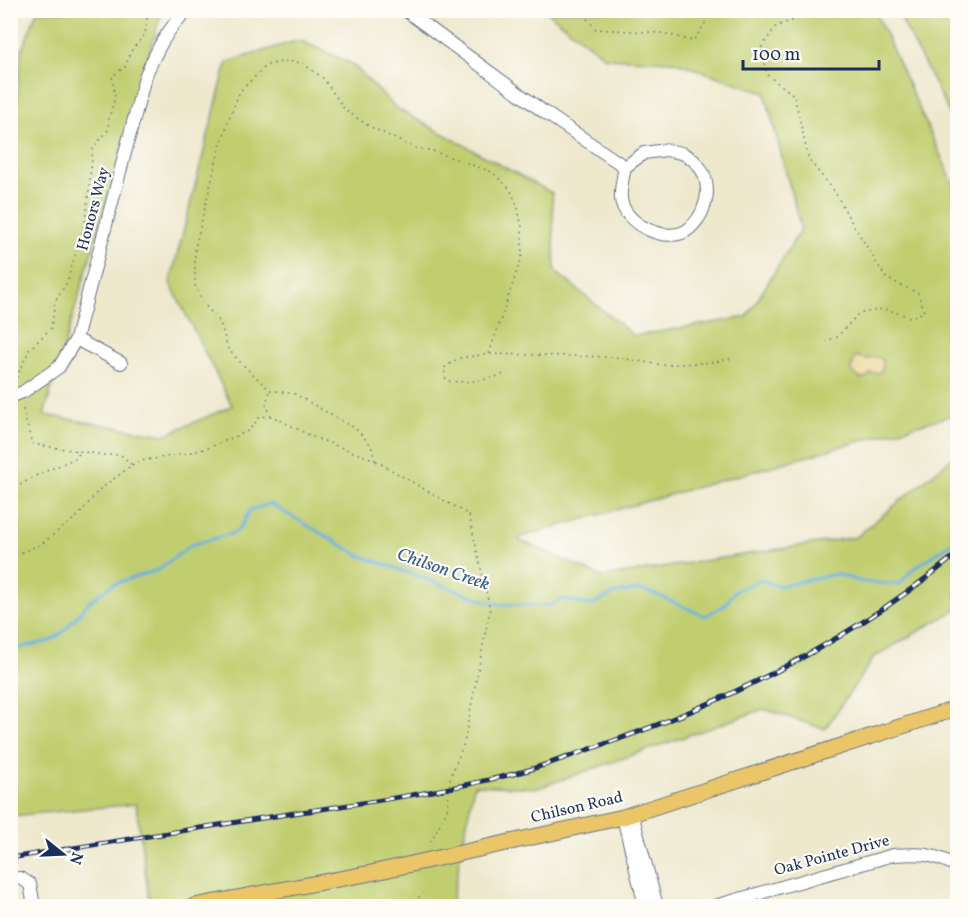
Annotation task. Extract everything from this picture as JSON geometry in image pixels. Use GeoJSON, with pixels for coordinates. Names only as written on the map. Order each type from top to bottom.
{"type":"FeatureCollection","features":[{"type":"Feature","properties":{"kind":"main road","name":"Chilson Road"},"geometry":{"type":"LineString","coordinates":[[194,906],[241,903],[627,816],[957,708]]}},
{"type":"Feature","properties":{"kind":"street","name":"Honors Way"},"geometry":{"type":"LineString","coordinates":[[15,398],[59,367],[76,339],[145,77],[156,51],[170,28],[188,10]]}},
{"type":"Feature","properties":{"kind":"street"},"geometry":{"type":"LineString","coordinates":[[405,10],[544,112],[625,167]]}},
{"type":"Feature","properties":{"kind":"street"},"geometry":{"type":"LineString","coordinates":[[666,150],[684,155],[698,167],[706,182],[708,199],[689,229],[674,234],[657,233],[641,228],[627,214],[621,200],[625,167],[644,153],[666,150]]}},
{"type":"Feature","properties":{"kind":"street"},"geometry":{"type":"LineString","coordinates":[[76,339],[121,363]]}},
{"type":"Feature","properties":{"kind":"street"},"geometry":{"type":"LineString","coordinates":[[627,816],[645,906]]}},
{"type":"Feature","properties":{"kind":"street"},"geometry":{"type":"LineString","coordinates":[[627,816],[657,906]]}},
{"type":"Feature","properties":{"kind":"street","name":"Oak Pointe Drive"},"geometry":{"type":"LineString","coordinates":[[715,906],[893,855],[922,853],[945,860],[957,867]]}},
{"type":"Feature","properties":{"kind":"street"},"geometry":{"type":"LineString","coordinates":[[10,879],[20,878],[30,884],[34,906]]}},
{"type":"Feature","properties":{"kind":"path"},"geometry":{"type":"LineString","coordinates":[[14,383],[29,350],[51,328],[55,302],[67,282],[86,218],[93,148],[108,130],[115,98],[112,76],[125,67],[131,51],[145,34],[148,10]]}},
{"type":"Feature","properties":{"kind":"path"},"geometry":{"type":"LineString","coordinates":[[579,10],[596,29],[662,33],[693,41],[706,22],[708,10]]}},
{"type":"Feature","properties":{"kind":"path"},"geometry":{"type":"LineString","coordinates":[[802,10],[803,17],[776,26],[761,48],[767,75],[794,95],[809,160],[835,192],[886,278],[918,293],[924,312],[910,317],[884,309],[859,313],[837,338],[826,341]]}},
{"type":"Feature","properties":{"kind":"path"},"geometry":{"type":"LineString","coordinates":[[375,460],[371,445],[357,429],[295,394],[270,390],[228,349],[220,322],[203,303],[195,285],[195,248],[217,158],[240,91],[267,65],[287,61],[302,63],[323,78],[345,110],[367,124],[414,148],[430,150],[492,172],[510,189],[522,226],[522,256],[489,354]]}},
{"type":"Feature","properties":{"kind":"path"},"geometry":{"type":"LineString","coordinates":[[507,373],[488,380],[467,383],[446,381],[444,368],[459,358],[489,354],[614,357],[663,365],[715,362],[732,358]]}},
{"type":"Feature","properties":{"kind":"path"},"geometry":{"type":"LineString","coordinates":[[270,390],[266,405],[272,416]]}},
{"type":"Feature","properties":{"kind":"path"},"geometry":{"type":"LineString","coordinates":[[15,398],[32,444],[122,455],[132,465]]}},
{"type":"Feature","properties":{"kind":"path"},"geometry":{"type":"LineString","coordinates":[[10,557],[40,545],[79,515],[99,490],[140,460],[179,455],[208,448],[248,431],[260,417],[272,416],[313,437],[375,460],[469,515],[490,609],[464,743],[450,778],[447,810],[431,841]]}},
{"type":"Feature","properties":{"kind":"path"},"geometry":{"type":"LineString","coordinates":[[10,491],[35,476],[78,457],[79,450]]}},
{"type":"Feature","properties":{"kind":"path"},"geometry":{"type":"LineString","coordinates":[[410,906],[423,893]]}},
{"type":"Feature","properties":{"kind":"green space"},"geometry":{"type":"Polygon","coordinates":[[[37,11],[162,11],[44,415],[165,435],[232,406],[170,283],[227,62],[299,40],[352,64],[396,108],[552,193],[555,271],[634,336],[747,317],[801,229],[765,93],[673,61],[606,58],[546,11],[875,11],[957,196],[957,414],[520,537],[519,540],[602,577],[856,537],[957,454],[957,609],[874,657],[825,729],[764,709],[538,788],[474,785],[451,906],[150,906],[136,804],[11,816],[11,175],[21,53],[37,11]]]}},
{"type":"Feature","properties":{"kind":"green space"},"geometry":{"type":"Polygon","coordinates":[[[897,11],[957,11],[957,128],[897,11]]]}},
{"type":"Feature","properties":{"kind":"sand"},"geometry":{"type":"Polygon","coordinates":[[[855,356],[867,359],[875,357],[883,360],[882,370],[860,379],[851,370],[855,356]]]}},
{"type":"Feature","properties":{"kind":"waterway","name":"Chilson Creek"},"geometry":{"type":"LineString","coordinates":[[10,650],[50,641],[62,633],[89,602],[113,584],[158,570],[191,545],[234,533],[241,527],[250,510],[270,504],[359,555],[486,601],[500,604],[549,606],[562,599],[591,605],[616,593],[640,590],[655,594],[705,616],[725,605],[735,591],[759,580],[780,586],[836,574],[862,582],[900,584],[913,569],[958,539]]}},
{"type":"Feature","properties":{"kind":"railway"},"geometry":{"type":"LineString","coordinates":[[10,858],[411,795],[494,779],[539,767],[642,731],[738,690],[784,667],[874,615],[958,553]]}}]}
